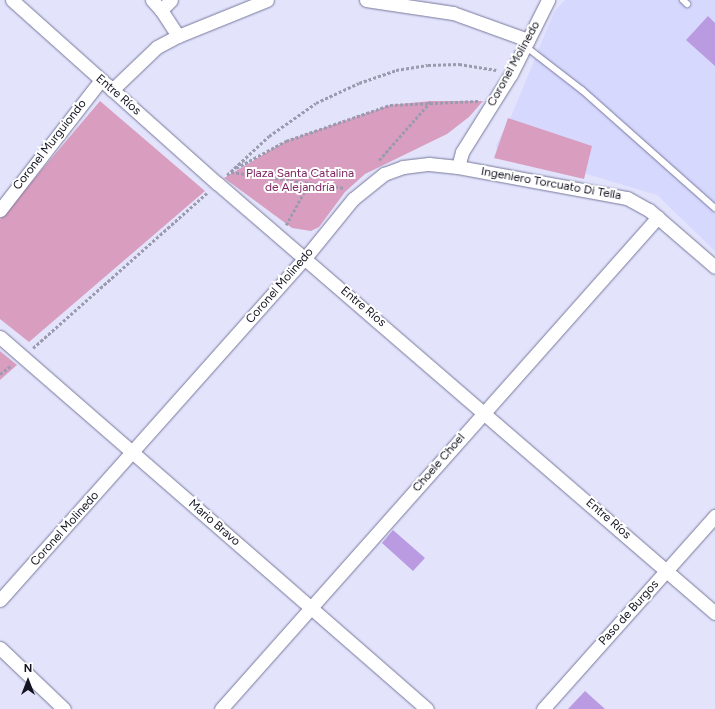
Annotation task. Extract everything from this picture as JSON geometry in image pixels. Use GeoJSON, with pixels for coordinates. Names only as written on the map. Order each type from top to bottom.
{"type":"FeatureCollection","features":[{"type":"Feature","properties":{"kind":"street","name":"Entre Ríos"},"geometry":{"type":"LineString","coordinates":[[12,0],[218,184],[485,411],[715,612]]}},
{"type":"Feature","properties":{"kind":"street"},"geometry":{"type":"LineString","coordinates":[[152,0],[161,10],[178,36]]}},
{"type":"Feature","properties":{"kind":"street"},"geometry":{"type":"LineString","coordinates":[[161,10],[171,0]]}},
{"type":"Feature","properties":{"kind":"street"},"geometry":{"type":"LineString","coordinates":[[112,90],[157,47],[178,36],[267,0]]}},
{"type":"Feature","properties":{"kind":"street"},"geometry":{"type":"LineString","coordinates":[[366,0],[452,13],[526,43]]}},
{"type":"Feature","properties":{"kind":"street","name":"Coronel Molinedo"},"geometry":{"type":"LineString","coordinates":[[0,600],[133,453],[305,258],[361,191],[384,174],[403,167],[458,167],[468,141],[511,74],[548,0]]}},
{"type":"Feature","properties":{"kind":"street","name":"Coronel Murguiondo"},"geometry":{"type":"LineString","coordinates":[[0,210],[101,80]]}},
{"type":"Feature","properties":{"kind":"street","name":"Ingeniero Torcuato Di Tella"},"geometry":{"type":"LineString","coordinates":[[458,167],[627,198],[658,217],[715,267]]}},
{"type":"Feature","properties":{"kind":"street","name":"Choele Choel"},"geometry":{"type":"LineString","coordinates":[[221,709],[658,217]]}},
{"type":"Feature","properties":{"kind":"street","name":"Mario Bravo"},"geometry":{"type":"LineString","coordinates":[[0,338],[427,709]]}},
{"type":"Feature","properties":{"kind":"street","name":"Paso de Burgos"},"geometry":{"type":"LineString","coordinates":[[542,709],[715,516]]}},
{"type":"Feature","properties":{"kind":"street"},"geometry":{"type":"LineString","coordinates":[[0,648],[64,709]]}},
{"type":"Feature","properties":{"kind":"lane"},"geometry":{"type":"LineString","coordinates":[[526,43],[582,90],[715,208]]}},
{"type":"Feature","properties":{"kind":"path"},"geometry":{"type":"LineString","coordinates":[[23,358],[218,184],[269,136],[316,103],[388,72],[428,65],[459,64],[511,74]]}},
{"type":"Feature","properties":{"kind":"path"},"geometry":{"type":"LineString","coordinates":[[230,172],[286,141],[390,105],[431,101],[495,101]]}},
{"type":"Feature","properties":{"kind":"path"},"geometry":{"type":"LineString","coordinates":[[374,165],[431,101]]}},
{"type":"Feature","properties":{"kind":"path"},"geometry":{"type":"LineString","coordinates":[[230,172],[361,191]]}},
{"type":"Feature","properties":{"kind":"path"},"geometry":{"type":"LineString","coordinates":[[279,236],[309,183]]}},
{"type":"Feature","properties":{"kind":"shaded area"},"geometry":{"type":"Polygon","coordinates":[[[565,0],[715,0],[715,251],[657,195],[495,147],[510,119],[554,12],[565,0]]]}},
{"type":"Feature","properties":{"kind":"green space"},"geometry":{"type":"Polygon","coordinates":[[[100,101],[205,191],[29,342],[0,319],[0,219],[100,101]]]}},
{"type":"Feature","properties":{"kind":"green space","name":"Plaza Santa Catalina de Alejandría"},"geometry":{"type":"Polygon","coordinates":[[[431,101],[483,101],[469,117],[447,134],[365,174],[345,192],[319,227],[311,231],[292,228],[224,178],[286,141],[390,105],[431,101]]]}},
{"type":"Feature","properties":{"kind":"green space"},"geometry":{"type":"Polygon","coordinates":[[[508,118],[592,146],[584,179],[494,158],[508,118]]]}},
{"type":"Feature","properties":{"kind":"green space"},"geometry":{"type":"Polygon","coordinates":[[[0,351],[17,365],[0,380],[0,351]]]}},
{"type":"Feature","properties":{"kind":"building"},"geometry":{"type":"Polygon","coordinates":[[[708,16],[715,23],[715,66],[686,40],[708,16]]]}},
{"type":"Feature","properties":{"kind":"building"},"geometry":{"type":"Polygon","coordinates":[[[393,530],[425,558],[413,571],[382,543],[393,530]]]}},
{"type":"Feature","properties":{"kind":"building"},"geometry":{"type":"Polygon","coordinates":[[[585,691],[605,709],[568,709],[585,691]]]}}]}
